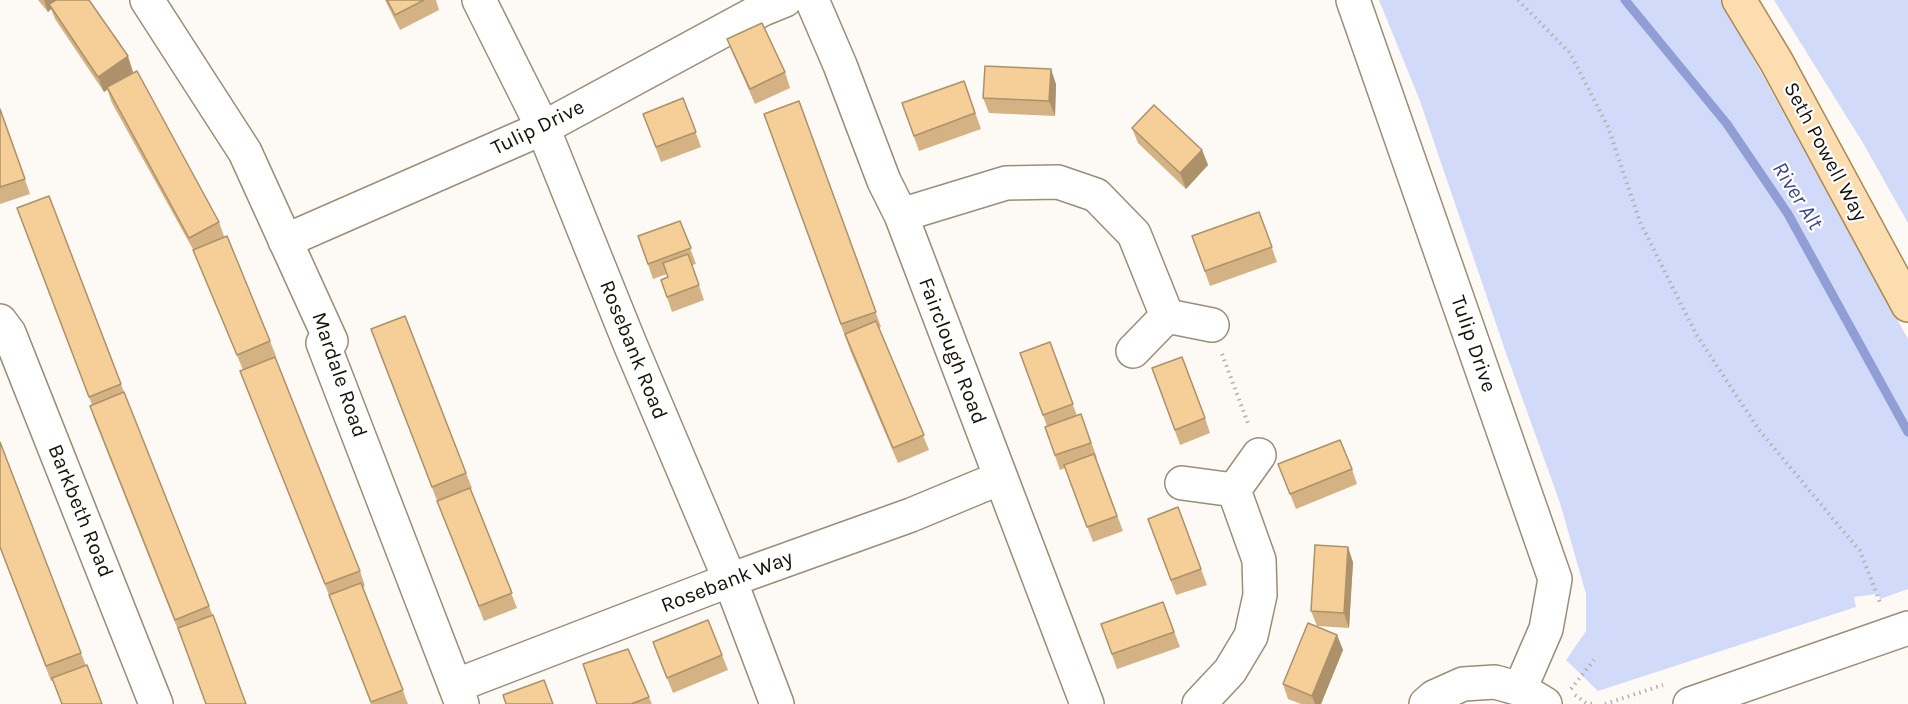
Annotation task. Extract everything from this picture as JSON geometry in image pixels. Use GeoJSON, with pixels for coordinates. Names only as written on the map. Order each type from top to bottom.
{"type":"FeatureCollection","features":[{"type":"Feature","properties":{"kind":"main road","name":"Seth Powell Way"},"geometry":{"type":"LineString","coordinates":[[1739,0],[1776,61],[1908,305]]}},
{"type":"Feature","properties":{"kind":"street","name":"Mardale Road"},"geometry":{"type":"LineString","coordinates":[[147,0],[245,152],[331,341],[323,343],[458,695]]}},
{"type":"Feature","properties":{"kind":"street","name":"Rosebank Road"},"geometry":{"type":"LineString","coordinates":[[479,0],[543,129],[729,580],[777,704]]}},
{"type":"Feature","properties":{"kind":"street","name":"Tulip Drive"},"geometry":{"type":"LineString","coordinates":[[285,241],[543,129],[763,9],[785,0]]}},
{"type":"Feature","properties":{"kind":"street","name":"Fairclough Road"},"geometry":{"type":"LineString","coordinates":[[812,0],[840,65],[884,181],[901,215],[1087,704]]}},
{"type":"Feature","properties":{"kind":"street","name":"Tulip Drive"},"geometry":{"type":"LineString","coordinates":[[1353,0],[1555,579],[1546,628],[1545,694]]}},
{"type":"Feature","properties":{"kind":"street"},"geometry":{"type":"LineString","coordinates":[[901,215],[1006,183],[1058,182],[1096,195],[1134,234],[1167,316]]}},
{"type":"Feature","properties":{"kind":"street"},"geometry":{"type":"LineString","coordinates":[[1167,316],[1212,325]]}},
{"type":"Feature","properties":{"kind":"street"},"geometry":{"type":"LineString","coordinates":[[1133,351],[1167,316]]}},
{"type":"Feature","properties":{"kind":"street","name":"Barkbeth Road"},"geometry":{"type":"LineString","coordinates":[[0,321],[9,333],[156,704]]}},
{"type":"Feature","properties":{"kind":"street"},"geometry":{"type":"LineString","coordinates":[[1234,490],[1259,455]]}},
{"type":"Feature","properties":{"kind":"street","name":"Rosebank Way"},"geometry":{"type":"LineString","coordinates":[[458,695],[729,580],[911,515],[1000,478]]}},
{"type":"Feature","properties":{"kind":"street"},"geometry":{"type":"LineString","coordinates":[[1182,483],[1234,490]]}},
{"type":"Feature","properties":{"kind":"street"},"geometry":{"type":"LineString","coordinates":[[1199,704],[1230,671],[1251,636],[1260,595],[1258,560],[1234,490]]}},
{"type":"Feature","properties":{"kind":"street"},"geometry":{"type":"LineString","coordinates":[[1690,704],[1895,619]]}},
{"type":"Feature","properties":{"kind":"street"},"geometry":{"type":"LineString","coordinates":[[1426,704],[1434,697],[1463,684],[1495,682],[1545,694]]}},
{"type":"Feature","properties":{"kind":"path"},"geometry":{"type":"LineString","coordinates":[[1518,0],[1570,53],[1608,128],[1640,222],[1696,334],[1759,430],[1860,551],[1895,619]]}},
{"type":"Feature","properties":{"kind":"path"},"geometry":{"type":"LineString","coordinates":[[1212,325],[1259,455]]}},
{"type":"Feature","properties":{"kind":"path"},"geometry":{"type":"LineString","coordinates":[[1545,694],[1594,660]]}},
{"type":"Feature","properties":{"kind":"shaded area"},"geometry":{"type":"Polygon","coordinates":[[[1379,0],[1721,0],[1908,339],[1908,589],[1880,599],[1877,592],[1877,594],[1854,597],[1856,607],[1598,691],[1566,660],[1586,631],[1586,594],[1560,503],[1420,101],[1379,0]]]}},
{"type":"Feature","properties":{"kind":"shaded area"},"geometry":{"type":"Polygon","coordinates":[[[1774,0],[1908,0],[1908,223],[1863,143],[1774,0]]]}},
{"type":"Feature","properties":{"kind":"building"},"geometry":{"type":"Polygon","coordinates":[[[56,0],[89,0],[128,56],[98,77],[49,4],[56,0]]]}},
{"type":"Feature","properties":{"kind":"building"},"geometry":{"type":"Polygon","coordinates":[[[387,0],[424,0],[395,15],[387,0]]]}},
{"type":"Feature","properties":{"kind":"building"},"geometry":{"type":"Polygon","coordinates":[[[762,23],[785,72],[750,89],[727,39],[762,23]]]}},
{"type":"Feature","properties":{"kind":"building"},"geometry":{"type":"Polygon","coordinates":[[[985,66],[1051,69],[1049,101],[983,98],[985,66]]]}},
{"type":"Feature","properties":{"kind":"building"},"geometry":{"type":"Polygon","coordinates":[[[137,71],[219,222],[189,238],[107,87],[137,71]]]}},
{"type":"Feature","properties":{"kind":"building"},"geometry":{"type":"Polygon","coordinates":[[[964,81],[975,113],[914,136],[902,103],[964,81]]]}},
{"type":"Feature","properties":{"kind":"building"},"geometry":{"type":"Polygon","coordinates":[[[683,98],[696,132],[656,147],[643,114],[683,98]]]}},
{"type":"Feature","properties":{"kind":"building"},"geometry":{"type":"Polygon","coordinates":[[[799,101],[876,312],[841,324],[764,114],[799,101]]]}},
{"type":"Feature","properties":{"kind":"building"},"geometry":{"type":"Polygon","coordinates":[[[1154,105],[1202,150],[1180,173],[1132,128],[1154,105]]]}},
{"type":"Feature","properties":{"kind":"building"},"geometry":{"type":"Polygon","coordinates":[[[0,109],[25,179],[0,187],[0,109]]]}},
{"type":"Feature","properties":{"kind":"building"},"geometry":{"type":"Polygon","coordinates":[[[49,196],[121,384],[89,397],[17,208],[49,196]]]}},
{"type":"Feature","properties":{"kind":"building"},"geometry":{"type":"Polygon","coordinates":[[[1259,212],[1272,247],[1205,271],[1192,236],[1259,212]]]}},
{"type":"Feature","properties":{"kind":"building"},"geometry":{"type":"Polygon","coordinates":[[[680,221],[691,248],[648,264],[638,236],[680,221]]]}},
{"type":"Feature","properties":{"kind":"building"},"geometry":{"type":"Polygon","coordinates":[[[227,236],[270,341],[237,355],[193,250],[227,236]]]}},
{"type":"Feature","properties":{"kind":"building"},"geometry":{"type":"Polygon","coordinates":[[[688,254],[699,285],[667,297],[661,280],[668,277],[663,263],[688,254]]]}},
{"type":"Feature","properties":{"kind":"building"},"geometry":{"type":"Polygon","coordinates":[[[405,316],[466,473],[432,487],[371,329],[405,316]]]}},
{"type":"Feature","properties":{"kind":"building"},"geometry":{"type":"Polygon","coordinates":[[[876,321],[924,435],[893,448],[845,334],[876,321]]]}},
{"type":"Feature","properties":{"kind":"building"},"geometry":{"type":"Polygon","coordinates":[[[1050,342],[1073,404],[1043,415],[1020,353],[1050,342]]]}},
{"type":"Feature","properties":{"kind":"building"},"geometry":{"type":"Polygon","coordinates":[[[275,357],[360,571],[325,584],[240,371],[275,357]]]}},
{"type":"Feature","properties":{"kind":"building"},"geometry":{"type":"Polygon","coordinates":[[[1182,357],[1205,418],[1175,430],[1152,368],[1182,357]]]}},
{"type":"Feature","properties":{"kind":"building"},"geometry":{"type":"Polygon","coordinates":[[[124,392],[209,606],[175,620],[90,406],[124,392]]]}},
{"type":"Feature","properties":{"kind":"building"},"geometry":{"type":"Polygon","coordinates":[[[1081,414],[1091,443],[1055,455],[1045,427],[1081,414]]]}},
{"type":"Feature","properties":{"kind":"building"},"geometry":{"type":"Polygon","coordinates":[[[1340,440],[1352,469],[1290,494],[1278,464],[1340,440]]]}},
{"type":"Feature","properties":{"kind":"building"},"geometry":{"type":"Polygon","coordinates":[[[0,442],[81,653],[46,666],[0,547],[0,442]]]}},
{"type":"Feature","properties":{"kind":"building"},"geometry":{"type":"Polygon","coordinates":[[[1094,454],[1117,516],[1087,527],[1064,465],[1094,454]]]}},
{"type":"Feature","properties":{"kind":"building"},"geometry":{"type":"Polygon","coordinates":[[[470,488],[512,593],[479,606],[437,501],[470,488]]]}},
{"type":"Feature","properties":{"kind":"building"},"geometry":{"type":"Polygon","coordinates":[[[1178,507],[1201,569],[1171,580],[1148,519],[1178,507]]]}},
{"type":"Feature","properties":{"kind":"building"},"geometry":{"type":"Polygon","coordinates":[[[1315,545],[1348,547],[1344,613],[1311,611],[1315,545]]]}},
{"type":"Feature","properties":{"kind":"building"},"geometry":{"type":"Polygon","coordinates":[[[361,583],[403,690],[371,702],[329,595],[361,583]]]}},
{"type":"Feature","properties":{"kind":"building"},"geometry":{"type":"Polygon","coordinates":[[[1163,602],[1174,632],[1112,654],[1101,624],[1163,602]]]}},
{"type":"Feature","properties":{"kind":"building"},"geometry":{"type":"Polygon","coordinates":[[[213,615],[246,704],[206,704],[178,628],[213,615]]]}},
{"type":"Feature","properties":{"kind":"building"},"geometry":{"type":"Polygon","coordinates":[[[708,620],[722,655],[667,678],[653,642],[708,620]]]}},
{"type":"Feature","properties":{"kind":"building"},"geometry":{"type":"Polygon","coordinates":[[[1308,623],[1337,635],[1312,696],[1283,684],[1308,623]]]}},
{"type":"Feature","properties":{"kind":"building"},"geometry":{"type":"Polygon","coordinates":[[[628,649],[649,697],[631,704],[597,704],[583,664],[628,649]]]}},
{"type":"Feature","properties":{"kind":"building"},"geometry":{"type":"Polygon","coordinates":[[[87,665],[102,704],[62,704],[52,678],[87,665]]]}},
{"type":"Feature","properties":{"kind":"building"},"geometry":{"type":"Polygon","coordinates":[[[544,680],[553,704],[506,704],[503,695],[544,680]]]}},
{"type":"Feature","properties":{"kind":"waterway","name":"River Alt"},"geometry":{"type":"LineString","coordinates":[[1625,0],[1727,124],[1788,214],[1908,432]]}}]}
